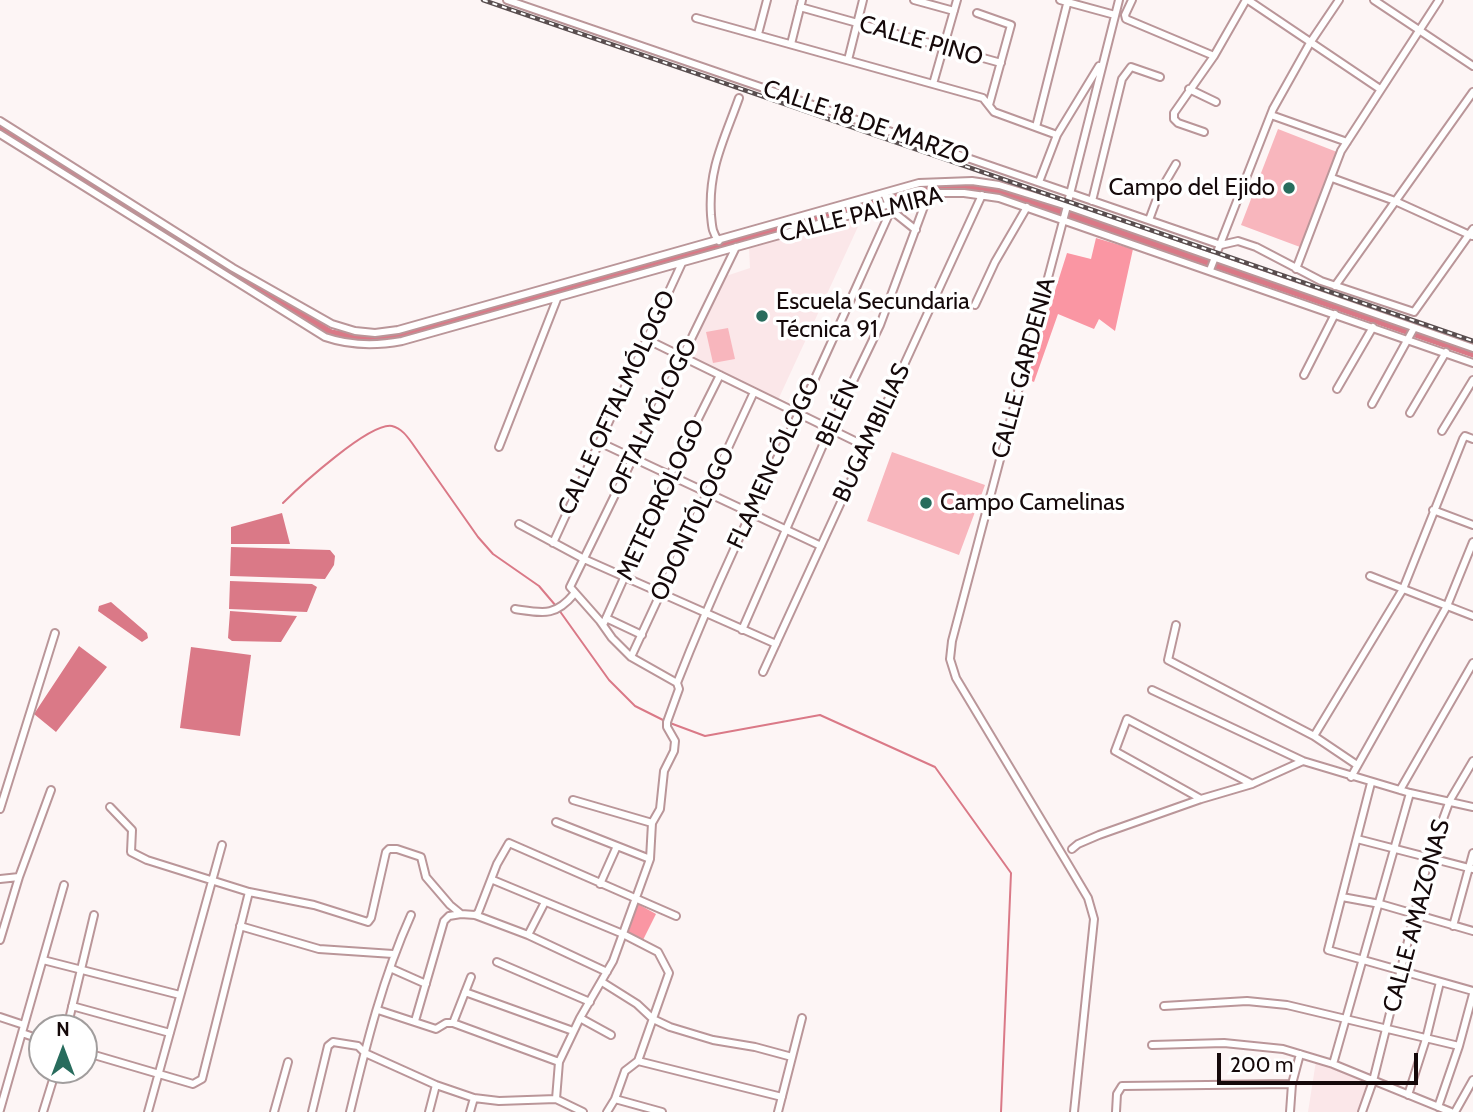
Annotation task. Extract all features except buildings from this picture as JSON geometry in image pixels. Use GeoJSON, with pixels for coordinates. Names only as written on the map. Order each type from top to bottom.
{"type":"FeatureCollection","features":[{"type":"Feature","properties":{"kind":"street","name":"CALLE 18 DE MARZO"},"geometry":{"type":"LineString","coordinates":[[507,0],[1221,245],[1238,241],[1256,247],[1321,282],[1414,312],[1472,234]]}},
{"type":"Feature","properties":{"kind":"street"},"geometry":{"type":"LineString","coordinates":[[758,34],[767,0]]}},
{"type":"Feature","properties":{"kind":"street"},"geometry":{"type":"LineString","coordinates":[[848,60],[863,0]]}},
{"type":"Feature","properties":{"kind":"street"},"geometry":{"type":"LineString","coordinates":[[914,0],[954,11]]}},
{"type":"Feature","properties":{"kind":"street"},"geometry":{"type":"LineString","coordinates":[[933,84],[957,0]]}},
{"type":"Feature","properties":{"kind":"street"},"geometry":{"type":"LineString","coordinates":[[1039,182],[1058,135],[1103,59],[1119,0]]}},
{"type":"Feature","properties":{"kind":"street"},"geometry":{"type":"LineString","coordinates":[[1132,0],[1125,19],[1214,56]]}},
{"type":"Feature","properties":{"kind":"street"},"geometry":{"type":"LineString","coordinates":[[1204,132],[1178,123],[1174,119],[1174,113],[1214,56],[1247,0],[1380,89]]}},
{"type":"Feature","properties":{"kind":"street"},"geometry":{"type":"LineString","coordinates":[[1210,270],[1270,115],[1310,43],[1339,0]]}},
{"type":"Feature","properties":{"kind":"street"},"geometry":{"type":"LineString","coordinates":[[1374,0],[1473,66]]}},
{"type":"Feature","properties":{"kind":"street"},"geometry":{"type":"LineString","coordinates":[[1296,269],[1347,142],[1440,0]]}},
{"type":"Feature","properties":{"kind":"street"},"geometry":{"type":"LineString","coordinates":[[1036,127],[1065,1],[1115,15]]}},
{"type":"Feature","properties":{"kind":"street"},"geometry":{"type":"LineString","coordinates":[[791,44],[801,4]]}},
{"type":"Feature","properties":{"kind":"street","name":"CALLE PINO"},"geometry":{"type":"LineString","coordinates":[[801,4],[857,23],[1001,63]]}},
{"type":"Feature","properties":{"kind":"street"},"geometry":{"type":"LineString","coordinates":[[977,13],[1012,25],[989,105]]}},
{"type":"Feature","properties":{"kind":"street"},"geometry":{"type":"LineString","coordinates":[[696,18],[983,98],[994,113],[1058,135]]}},
{"type":"Feature","properties":{"kind":"street","name":"CALLE GARDENIA"},"geometry":{"type":"LineString","coordinates":[[1074,1112],[1094,919],[1088,898],[956,678],[950,659],[955,628],[1067,207],[1103,59]]}},
{"type":"Feature","properties":{"kind":"street"},"geometry":{"type":"LineString","coordinates":[[1092,201],[1122,79],[1131,67],[1160,77]]}},
{"type":"Feature","properties":{"kind":"street"},"geometry":{"type":"LineString","coordinates":[[1189,89],[1216,102]]}},
{"type":"Feature","properties":{"kind":"street"},"geometry":{"type":"LineString","coordinates":[[1335,285],[1473,92]]}},
{"type":"Feature","properties":{"kind":"street"},"geometry":{"type":"LineString","coordinates":[[719,241],[713,233],[710,192],[712,173],[739,98]]}},
{"type":"Feature","properties":{"kind":"street"},"geometry":{"type":"LineString","coordinates":[[1270,115],[1347,142]]}},
{"type":"Feature","properties":{"kind":"street"},"geometry":{"type":"LineString","coordinates":[[0,121],[233,268],[332,324],[355,331],[375,334],[398,330],[719,241],[768,232],[888,201],[919,183],[972,181],[999,185],[1067,207],[1473,348]]}},
{"type":"Feature","properties":{"kind":"street","name":"CALLE PALMIRA"},"geometry":{"type":"LineString","coordinates":[[0,134],[325,337],[361,345],[402,341],[736,247],[768,232],[888,201],[929,194],[982,195],[1063,218],[1473,363]]}},
{"type":"Feature","properties":{"kind":"street"},"geometry":{"type":"LineString","coordinates":[[1149,220],[1159,193],[1176,164]]}},
{"type":"Feature","properties":{"kind":"street"},"geometry":{"type":"LineString","coordinates":[[1332,178],[1472,234]]}},
{"type":"Feature","properties":{"kind":"street","name":"BELÉN"},"geometry":{"type":"LineString","coordinates":[[742,630],[830,429],[880,326],[929,194]]}},
{"type":"Feature","properties":{"kind":"street","name":"BUGAMBILIAS"},"geometry":{"type":"LineString","coordinates":[[763,673],[982,195]]}},
{"type":"Feature","properties":{"kind":"street"},"geometry":{"type":"LineString","coordinates":[[888,201],[916,230]]}},
{"type":"Feature","properties":{"kind":"street","name":"FLAMENCÓLOGO"},"geometry":{"type":"LineString","coordinates":[[556,1099],[559,1062],[573,1031],[607,972],[650,859],[652,822],[660,809],[664,771],[674,751],[675,741],[667,722],[678,696],[677,683],[704,613],[749,512],[798,413],[888,201]]}},
{"type":"Feature","properties":{"kind":"street"},"geometry":{"type":"LineString","coordinates":[[975,305],[995,262],[1027,207]]}},
{"type":"Feature","properties":{"kind":"street","name":"OFTALMÓLOGO"},"geometry":{"type":"LineString","coordinates":[[572,590],[584,559],[736,247]]}},
{"type":"Feature","properties":{"kind":"street","name":"CALLE OFTALMÓLOGO"},"geometry":{"type":"LineString","coordinates":[[554,543],[682,263]]}},
{"type":"Feature","properties":{"kind":"street"},"geometry":{"type":"LineString","coordinates":[[499,447],[557,299]]}},
{"type":"Feature","properties":{"kind":"street"},"geometry":{"type":"LineString","coordinates":[[1328,311],[1333,301]]}},
{"type":"Feature","properties":{"kind":"street"},"geometry":{"type":"LineString","coordinates":[[1304,375],[1335,314]]}},
{"type":"Feature","properties":{"kind":"street"},"geometry":{"type":"LineString","coordinates":[[1337,389],[1373,327]]}},
{"type":"Feature","properties":{"kind":"street"},"geometry":{"type":"LineString","coordinates":[[1372,404],[1414,329]]}},
{"type":"Feature","properties":{"kind":"street"},"geometry":{"type":"LineString","coordinates":[[646,340],[865,446]]}},
{"type":"Feature","properties":{"kind":"street"},"geometry":{"type":"LineString","coordinates":[[1410,413],[1446,352]]}},
{"type":"Feature","properties":{"kind":"street","name":"METEORÓLOGO"},"geometry":{"type":"LineString","coordinates":[[605,621],[670,475],[720,375]]}},
{"type":"Feature","properties":{"kind":"street"},"geometry":{"type":"LineString","coordinates":[[1442,431],[1473,380]]}},
{"type":"Feature","properties":{"kind":"street","name":"ODONTÓLOGO"},"geometry":{"type":"LineString","coordinates":[[631,657],[754,392]]}},
{"type":"Feature","properties":{"kind":"street"},"geometry":{"type":"LineString","coordinates":[[1314,736],[1403,589],[1465,436],[1473,439]]}},
{"type":"Feature","properties":{"kind":"street"},"geometry":{"type":"LineString","coordinates":[[599,442],[821,546]]}},
{"type":"Feature","properties":{"kind":"street"},"geometry":{"type":"LineString","coordinates":[[1433,510],[1473,525]]}},
{"type":"Feature","properties":{"kind":"street"},"geometry":{"type":"LineString","coordinates":[[519,524],[584,559],[776,644]]}},
{"type":"Feature","properties":{"kind":"street"},"geometry":{"type":"LineString","coordinates":[[1351,777],[1447,606],[1473,542]]}},
{"type":"Feature","properties":{"kind":"street"},"geometry":{"type":"LineString","coordinates":[[1370,576],[1473,616]]}},
{"type":"Feature","properties":{"kind":"street"},"geometry":{"type":"LineString","coordinates":[[515,609],[547,613],[558,608],[572,590],[605,621],[642,635]]}},
{"type":"Feature","properties":{"kind":"street"},"geometry":{"type":"LineString","coordinates":[[605,621],[612,638],[631,657],[677,683]]}},
{"type":"Feature","properties":{"kind":"street"},"geometry":{"type":"LineString","coordinates":[[1176,625],[1168,660],[1314,736],[1357,765]]}},
{"type":"Feature","properties":{"kind":"street"},"geometry":{"type":"LineString","coordinates":[[0,809],[55,633]]}},
{"type":"Feature","properties":{"kind":"street"},"geometry":{"type":"LineString","coordinates":[[1400,790],[1473,663]]}},
{"type":"Feature","properties":{"kind":"street"},"geometry":{"type":"LineString","coordinates":[[1152,690],[1303,761],[1371,783],[1473,807]]}},
{"type":"Feature","properties":{"kind":"street"},"geometry":{"type":"LineString","coordinates":[[1201,799],[1115,751],[1127,719],[1252,784]]}},
{"type":"Feature","properties":{"kind":"street"},"geometry":{"type":"LineString","coordinates":[[1072,849],[1099,835],[1252,784],[1303,761]]}},
{"type":"Feature","properties":{"kind":"street","name":"CALLE AMAZONAS"},"geometry":{"type":"LineString","coordinates":[[1362,1112],[1387,1029],[1429,858],[1450,800],[1473,761]]}},
{"type":"Feature","properties":{"kind":"street"},"geometry":{"type":"LineString","coordinates":[[1371,783],[1328,950],[1473,992],[1459,1046],[1438,1107]]}},
{"type":"Feature","properties":{"kind":"street"},"geometry":{"type":"LineString","coordinates":[[0,940],[19,877],[51,790]]}},
{"type":"Feature","properties":{"kind":"street"},"geometry":{"type":"LineString","coordinates":[[1333,1064],[1410,793]]}},
{"type":"Feature","properties":{"kind":"street"},"geometry":{"type":"LineString","coordinates":[[573,800],[652,822]]}},
{"type":"Feature","properties":{"kind":"street"},"geometry":{"type":"LineString","coordinates":[[110,807],[132,830],[131,852],[147,860],[249,892],[314,905],[368,922],[386,852],[389,849],[397,849],[421,857],[426,877],[461,914]]}},
{"type":"Feature","properties":{"kind":"street"},"geometry":{"type":"LineString","coordinates":[[556,822],[650,859]]}},
{"type":"Feature","properties":{"kind":"street"},"geometry":{"type":"LineString","coordinates":[[1357,839],[1471,868]]}},
{"type":"Feature","properties":{"kind":"street"},"geometry":{"type":"LineString","coordinates":[[475,915],[509,843],[676,916]]}},
{"type":"Feature","properties":{"kind":"street"},"geometry":{"type":"LineString","coordinates":[[148,1112],[222,845]]}},
{"type":"Feature","properties":{"kind":"street"},"geometry":{"type":"LineString","coordinates":[[600,884],[617,846]]}},
{"type":"Feature","properties":{"kind":"street"},"geometry":{"type":"LineString","coordinates":[[1453,926],[1473,853]]}},
{"type":"Feature","properties":{"kind":"street"},"geometry":{"type":"LineString","coordinates":[[0,879],[19,877]]}},
{"type":"Feature","properties":{"kind":"street"},"geometry":{"type":"LineString","coordinates":[[493,880],[623,934],[658,953],[669,973],[638,1060],[625,1071],[607,1112]]}},
{"type":"Feature","properties":{"kind":"street"},"geometry":{"type":"LineString","coordinates":[[0,1110],[64,885]]}},
{"type":"Feature","properties":{"kind":"street"},"geometry":{"type":"LineString","coordinates":[[98,1056],[197,1083],[202,1079],[249,892]]}},
{"type":"Feature","properties":{"kind":"street"},"geometry":{"type":"LineString","coordinates":[[1342,897],[1415,913],[1473,932]]}},
{"type":"Feature","properties":{"kind":"street"},"geometry":{"type":"LineString","coordinates":[[528,935],[545,902]]}},
{"type":"Feature","properties":{"kind":"street"},"geometry":{"type":"LineString","coordinates":[[70,1014],[83,970],[94,915]]}},
{"type":"Feature","properties":{"kind":"street"},"geometry":{"type":"LineString","coordinates":[[350,1112],[393,954],[411,915]]}},
{"type":"Feature","properties":{"kind":"street"},"geometry":{"type":"LineString","coordinates":[[415,1021],[444,921],[449,916],[475,915],[528,935],[607,972]]}},
{"type":"Feature","properties":{"kind":"street"},"geometry":{"type":"LineString","coordinates":[[240,926],[319,949],[393,954]]}},
{"type":"Feature","properties":{"kind":"street"},"geometry":{"type":"LineString","coordinates":[[43,960],[180,995]]}},
{"type":"Feature","properties":{"kind":"street"},"geometry":{"type":"LineString","coordinates":[[497,962],[590,1002]]}},
{"type":"Feature","properties":{"kind":"street"},"geometry":{"type":"LineString","coordinates":[[390,968],[426,984]]}},
{"type":"Feature","properties":{"kind":"street"},"geometry":{"type":"LineString","coordinates":[[453,1023],[471,977]]}},
{"type":"Feature","properties":{"kind":"street"},"geometry":{"type":"LineString","coordinates":[[602,982],[637,1004],[653,1020],[713,1040],[755,1047],[792,1058]]}},
{"type":"Feature","properties":{"kind":"street"},"geometry":{"type":"LineString","coordinates":[[1408,1095],[1440,982]]}},
{"type":"Feature","properties":{"kind":"street"},"geometry":{"type":"LineString","coordinates":[[465,992],[573,1031]]}},
{"type":"Feature","properties":{"kind":"street"},"geometry":{"type":"LineString","coordinates":[[1164,1006],[1247,1001],[1287,1005],[1459,1046]]}},
{"type":"Feature","properties":{"kind":"street"},"geometry":{"type":"LineString","coordinates":[[72,1006],[170,1033]]}},
{"type":"Feature","properties":{"kind":"street"},"geometry":{"type":"LineString","coordinates":[[378,1010],[436,1029],[446,1023],[453,1023],[559,1062]]}},
{"type":"Feature","properties":{"kind":"street"},"geometry":{"type":"LineString","coordinates":[[0,1017],[24,1025]]}},
{"type":"Feature","properties":{"kind":"street"},"geometry":{"type":"LineString","coordinates":[[580,1018],[611,1035]]}},
{"type":"Feature","properties":{"kind":"street"},"geometry":{"type":"LineString","coordinates":[[778,1112],[802,1018]]}},
{"type":"Feature","properties":{"kind":"street"},"geometry":{"type":"LineString","coordinates":[[22,1033],[28,1035]]}},
{"type":"Feature","properties":{"kind":"street"},"geometry":{"type":"LineString","coordinates":[[312,1112],[328,1046],[333,1042],[358,1046],[365,1053],[436,1085],[474,1098],[499,1101],[556,1099],[583,1112]]}},
{"type":"Feature","properties":{"kind":"street"},"geometry":{"type":"LineString","coordinates":[[1152,1045],[1258,1045],[1300,1054],[1333,1064],[1453,1112],[1473,1080]]}},
{"type":"Feature","properties":{"kind":"street"},"geometry":{"type":"LineString","coordinates":[[1290,1112],[1292,1084],[1300,1054]]}},
{"type":"Feature","properties":{"kind":"street"},"geometry":{"type":"LineString","coordinates":[[638,1060],[782,1097]]}},
{"type":"Feature","properties":{"kind":"street"},"geometry":{"type":"LineString","coordinates":[[274,1112],[288,1062]]}},
{"type":"Feature","properties":{"kind":"street"},"geometry":{"type":"LineString","coordinates":[[43,1112],[52,1084]]}},
{"type":"Feature","properties":{"kind":"street"},"geometry":{"type":"LineString","coordinates":[[1116,1112],[1117,1094],[1122,1086],[1292,1084]]}},
{"type":"Feature","properties":{"kind":"street"},"geometry":{"type":"LineString","coordinates":[[429,1112],[436,1085]]}},
{"type":"Feature","properties":{"kind":"street"},"geometry":{"type":"LineString","coordinates":[[470,1112],[474,1098]]}},
{"type":"Feature","properties":{"kind":"street"},"geometry":{"type":"LineString","coordinates":[[615,1099],[662,1112]]}},
{"type":"Feature","properties":{"kind":"shaded area","name":"Campo del Ejido"},"geometry":{"type":"Polygon","coordinates":[[[1278,129],[1337,152],[1300,247],[1241,225],[1278,129]]]}},
{"type":"Feature","properties":{"kind":"shaded area","name":"Escuela Secundaria Técnica 91"},"geometry":{"type":"Polygon","coordinates":[[[862,218],[778,400],[688,355],[726,276],[750,268],[749,248],[862,218]]]}},
{"type":"Feature","properties":{"kind":"shaded area"},"geometry":{"type":"Polygon","coordinates":[[[1096,238],[1133,249],[1115,331],[1099,319],[1094,329],[1058,314],[1034,382],[1027,379],[1067,253],[1091,259],[1096,238]]]}},
{"type":"Feature","properties":{"kind":"shaded area"},"geometry":{"type":"Polygon","coordinates":[[[728,328],[735,359],[713,363],[706,332],[728,328]]]}},
{"type":"Feature","properties":{"kind":"shaded area","name":"Campo Camelinas"},"geometry":{"type":"Polygon","coordinates":[[[892,452],[985,485],[959,555],[867,521],[892,452]]]}},
{"type":"Feature","properties":{"kind":"shaded area"},"geometry":{"type":"Polygon","coordinates":[[[282,513],[290,544],[231,544],[231,527],[282,513]]]}},
{"type":"Feature","properties":{"kind":"shaded area"},"geometry":{"type":"Polygon","coordinates":[[[231,547],[330,550],[335,556],[334,565],[325,579],[230,576],[231,547]]]}},
{"type":"Feature","properties":{"kind":"shaded area"},"geometry":{"type":"Polygon","coordinates":[[[230,581],[312,584],[317,587],[307,612],[229,609],[230,581]]]}},
{"type":"Feature","properties":{"kind":"shaded area"},"geometry":{"type":"Polygon","coordinates":[[[111,602],[147,633],[148,638],[142,642],[98,611],[99,606],[111,602]]]}},
{"type":"Feature","properties":{"kind":"shaded area"},"geometry":{"type":"Polygon","coordinates":[[[230,611],[297,616],[281,642],[232,641],[228,638],[230,611]]]}},
{"type":"Feature","properties":{"kind":"shaded area"},"geometry":{"type":"Polygon","coordinates":[[[79,646],[107,667],[56,732],[34,714],[79,646]]]}},
{"type":"Feature","properties":{"kind":"shaded area"},"geometry":{"type":"Polygon","coordinates":[[[191,647],[251,655],[240,736],[180,728],[191,647]]]}},
{"type":"Feature","properties":{"kind":"shaded area"},"geometry":{"type":"Polygon","coordinates":[[[638,904],[656,914],[643,940],[628,933],[638,904]]]}},
{"type":"Feature","properties":{"kind":"shaded area"},"geometry":{"type":"Polygon","coordinates":[[[1316,1061],[1370,1082],[1358,1112],[1308,1112],[1316,1061]]]}},
{"type":"Feature","properties":{"kind":"waterway"},"geometry":{"type":"LineString","coordinates":[[0,126],[201,251]]}},
{"type":"Feature","properties":{"kind":"waterway"},"geometry":{"type":"LineString","coordinates":[[229,269],[331,333],[375,340],[409,334],[925,189],[972,188],[1001,191],[1473,354]]}},
{"type":"Feature","properties":{"kind":"waterway"},"geometry":{"type":"LineString","coordinates":[[283,503],[352,444],[382,427],[395,427],[408,438],[493,554],[539,586],[556,606]]}},
{"type":"Feature","properties":{"kind":"waterway"},"geometry":{"type":"LineString","coordinates":[[559,610],[609,680],[635,706],[665,721]]}},
{"type":"Feature","properties":{"kind":"waterway"},"geometry":{"type":"LineString","coordinates":[[670,723],[705,736],[820,715],[935,767],[1011,873],[1001,1112]]}},
{"type":"Feature","properties":{"kind":"railway"},"geometry":{"type":"LineString","coordinates":[[483,0],[1473,341]]}},
{"type":"Feature","properties":{"kind":"place","name":"Campo del Ejido"},"geometry":{"type":"Point","coordinates":[1289,188]}},
{"type":"Feature","properties":{"kind":"place","name":"Escuela Secundaria Técnica 91"},"geometry":{"type":"Point","coordinates":[762,316]}},
{"type":"Feature","properties":{"kind":"place","name":"Campo Camelinas"},"geometry":{"type":"Point","coordinates":[926,503]}}]}
